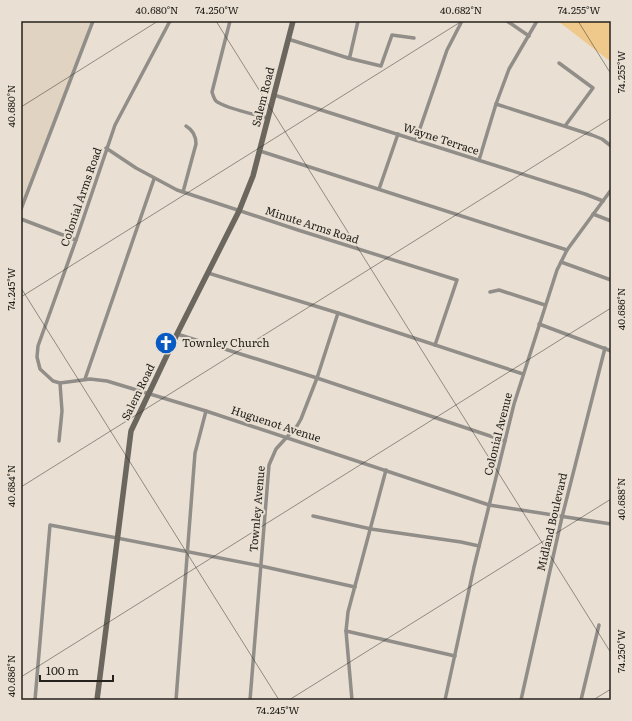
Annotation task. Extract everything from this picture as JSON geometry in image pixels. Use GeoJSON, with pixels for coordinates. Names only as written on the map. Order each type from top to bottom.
{"type":"FeatureCollection","features":[{"type":"Feature","properties":{"kind":"street"},"geometry":{"type":"LineString","coordinates":[[21,209],[92,21]]}},
{"type":"Feature","properties":{"kind":"street","name":"Colonial Arms Road"},"geometry":{"type":"LineString","coordinates":[[53,382],[40,369],[36,351],[115,125],[170,21]]}},
{"type":"Feature","properties":{"kind":"street"},"geometry":{"type":"LineString","coordinates":[[230,21],[212,92],[213,96],[217,102],[225,106],[268,118]]}},
{"type":"Feature","properties":{"kind":"street","name":"Salem Road"},"geometry":{"type":"LineString","coordinates":[[97,700],[131,431],[177,334],[239,211],[253,176],[292,21]]}},
{"type":"Feature","properties":{"kind":"street"},"geometry":{"type":"LineString","coordinates":[[348,58],[350,56],[358,21]]}},
{"type":"Feature","properties":{"kind":"street"},"geometry":{"type":"LineString","coordinates":[[416,140],[447,50],[462,21]]}},
{"type":"Feature","properties":{"kind":"street"},"geometry":{"type":"LineString","coordinates":[[507,21],[529,36]]}},
{"type":"Feature","properties":{"kind":"street"},"geometry":{"type":"LineString","coordinates":[[479,160],[496,104],[509,69],[537,21]]}},
{"type":"Feature","properties":{"kind":"street"},"geometry":{"type":"LineString","coordinates":[[288,39],[348,58],[381,66],[392,35],[414,38]]}},
{"type":"Feature","properties":{"kind":"street"},"geometry":{"type":"LineString","coordinates":[[559,62],[593,88],[565,126]]}},
{"type":"Feature","properties":{"kind":"street","name":"Wayne Terrace"},"geometry":{"type":"LineString","coordinates":[[274,95],[603,201]]}},
{"type":"Feature","properties":{"kind":"street"},"geometry":{"type":"LineString","coordinates":[[496,104],[597,137],[611,146]]}},
{"type":"Feature","properties":{"kind":"street"},"geometry":{"type":"LineString","coordinates":[[183,192],[196,144],[196,138],[190,128],[186,126]]}},
{"type":"Feature","properties":{"kind":"street"},"geometry":{"type":"LineString","coordinates":[[379,189],[398,134]]}},
{"type":"Feature","properties":{"kind":"street","name":"Minute Arms Road"},"geometry":{"type":"LineString","coordinates":[[106,148],[136,168],[183,192],[457,280],[435,345]]}},
{"type":"Feature","properties":{"kind":"street"},"geometry":{"type":"LineString","coordinates":[[260,152],[567,250]]}},
{"type":"Feature","properties":{"kind":"street"},"geometry":{"type":"LineString","coordinates":[[85,379],[154,178]]}},
{"type":"Feature","properties":{"kind":"street","name":"Colonial Avenue"},"geometry":{"type":"LineString","coordinates":[[445,700],[479,546],[514,404],[545,305],[557,270],[567,250],[611,190]]}},
{"type":"Feature","properties":{"kind":"street"},"geometry":{"type":"LineString","coordinates":[[593,214],[611,221]]}},
{"type":"Feature","properties":{"kind":"street"},"geometry":{"type":"LineString","coordinates":[[21,219],[76,240]]}},
{"type":"Feature","properties":{"kind":"street"},"geometry":{"type":"LineString","coordinates":[[561,262],[611,280]]}},
{"type":"Feature","properties":{"kind":"street"},"geometry":{"type":"LineString","coordinates":[[208,273],[338,313],[523,374]]}},
{"type":"Feature","properties":{"kind":"street"},"geometry":{"type":"LineString","coordinates":[[490,292],[499,290],[545,305]]}},
{"type":"Feature","properties":{"kind":"street","name":"Townley Avenue"},"geometry":{"type":"LineString","coordinates":[[250,700],[269,465],[276,449],[301,419],[317,378],[338,313]]}},
{"type":"Feature","properties":{"kind":"street"},"geometry":{"type":"LineString","coordinates":[[539,324],[611,350]]}},
{"type":"Feature","properties":{"kind":"street"},"geometry":{"type":"LineString","coordinates":[[177,334],[317,378],[505,441]]}},
{"type":"Feature","properties":{"kind":"street","name":"Midland Boulevard"},"geometry":{"type":"LineString","coordinates":[[522,700],[562,516],[605,348]]}},
{"type":"Feature","properties":{"kind":"street","name":"Huguenot Avenue"},"geometry":{"type":"LineString","coordinates":[[53,382],[60,383],[85,379],[107,381],[206,411],[489,505],[611,524]]}},
{"type":"Feature","properties":{"kind":"street"},"geometry":{"type":"LineString","coordinates":[[59,441],[62,411],[60,383]]}},
{"type":"Feature","properties":{"kind":"street"},"geometry":{"type":"LineString","coordinates":[[176,700],[195,453],[206,411]]}},
{"type":"Feature","properties":{"kind":"street"},"geometry":{"type":"LineString","coordinates":[[352,700],[346,631],[348,612],[386,470]]}},
{"type":"Feature","properties":{"kind":"street"},"geometry":{"type":"LineString","coordinates":[[313,516],[371,529],[479,546]]}},
{"type":"Feature","properties":{"kind":"street"},"geometry":{"type":"LineString","coordinates":[[35,700],[50,525],[188,551],[355,587]]}},
{"type":"Feature","properties":{"kind":"street"},"geometry":{"type":"LineString","coordinates":[[581,700],[599,626]]}},
{"type":"Feature","properties":{"kind":"street"},"geometry":{"type":"LineString","coordinates":[[346,631],[455,656]]}},
{"type":"Feature","properties":{"kind":"shaded area"},"geometry":{"type":"Polygon","coordinates":[[[21,21],[91,21],[21,214],[21,21]]]}},
{"type":"Feature","properties":{"kind":"shaded area"},"geometry":{"type":"Polygon","coordinates":[[[558,21],[611,21],[611,62],[558,21]]]}},
{"type":"Feature","properties":{"kind":"place","name":"Townley Church"},"geometry":{"type":"Point","coordinates":[166,343]}}]}
